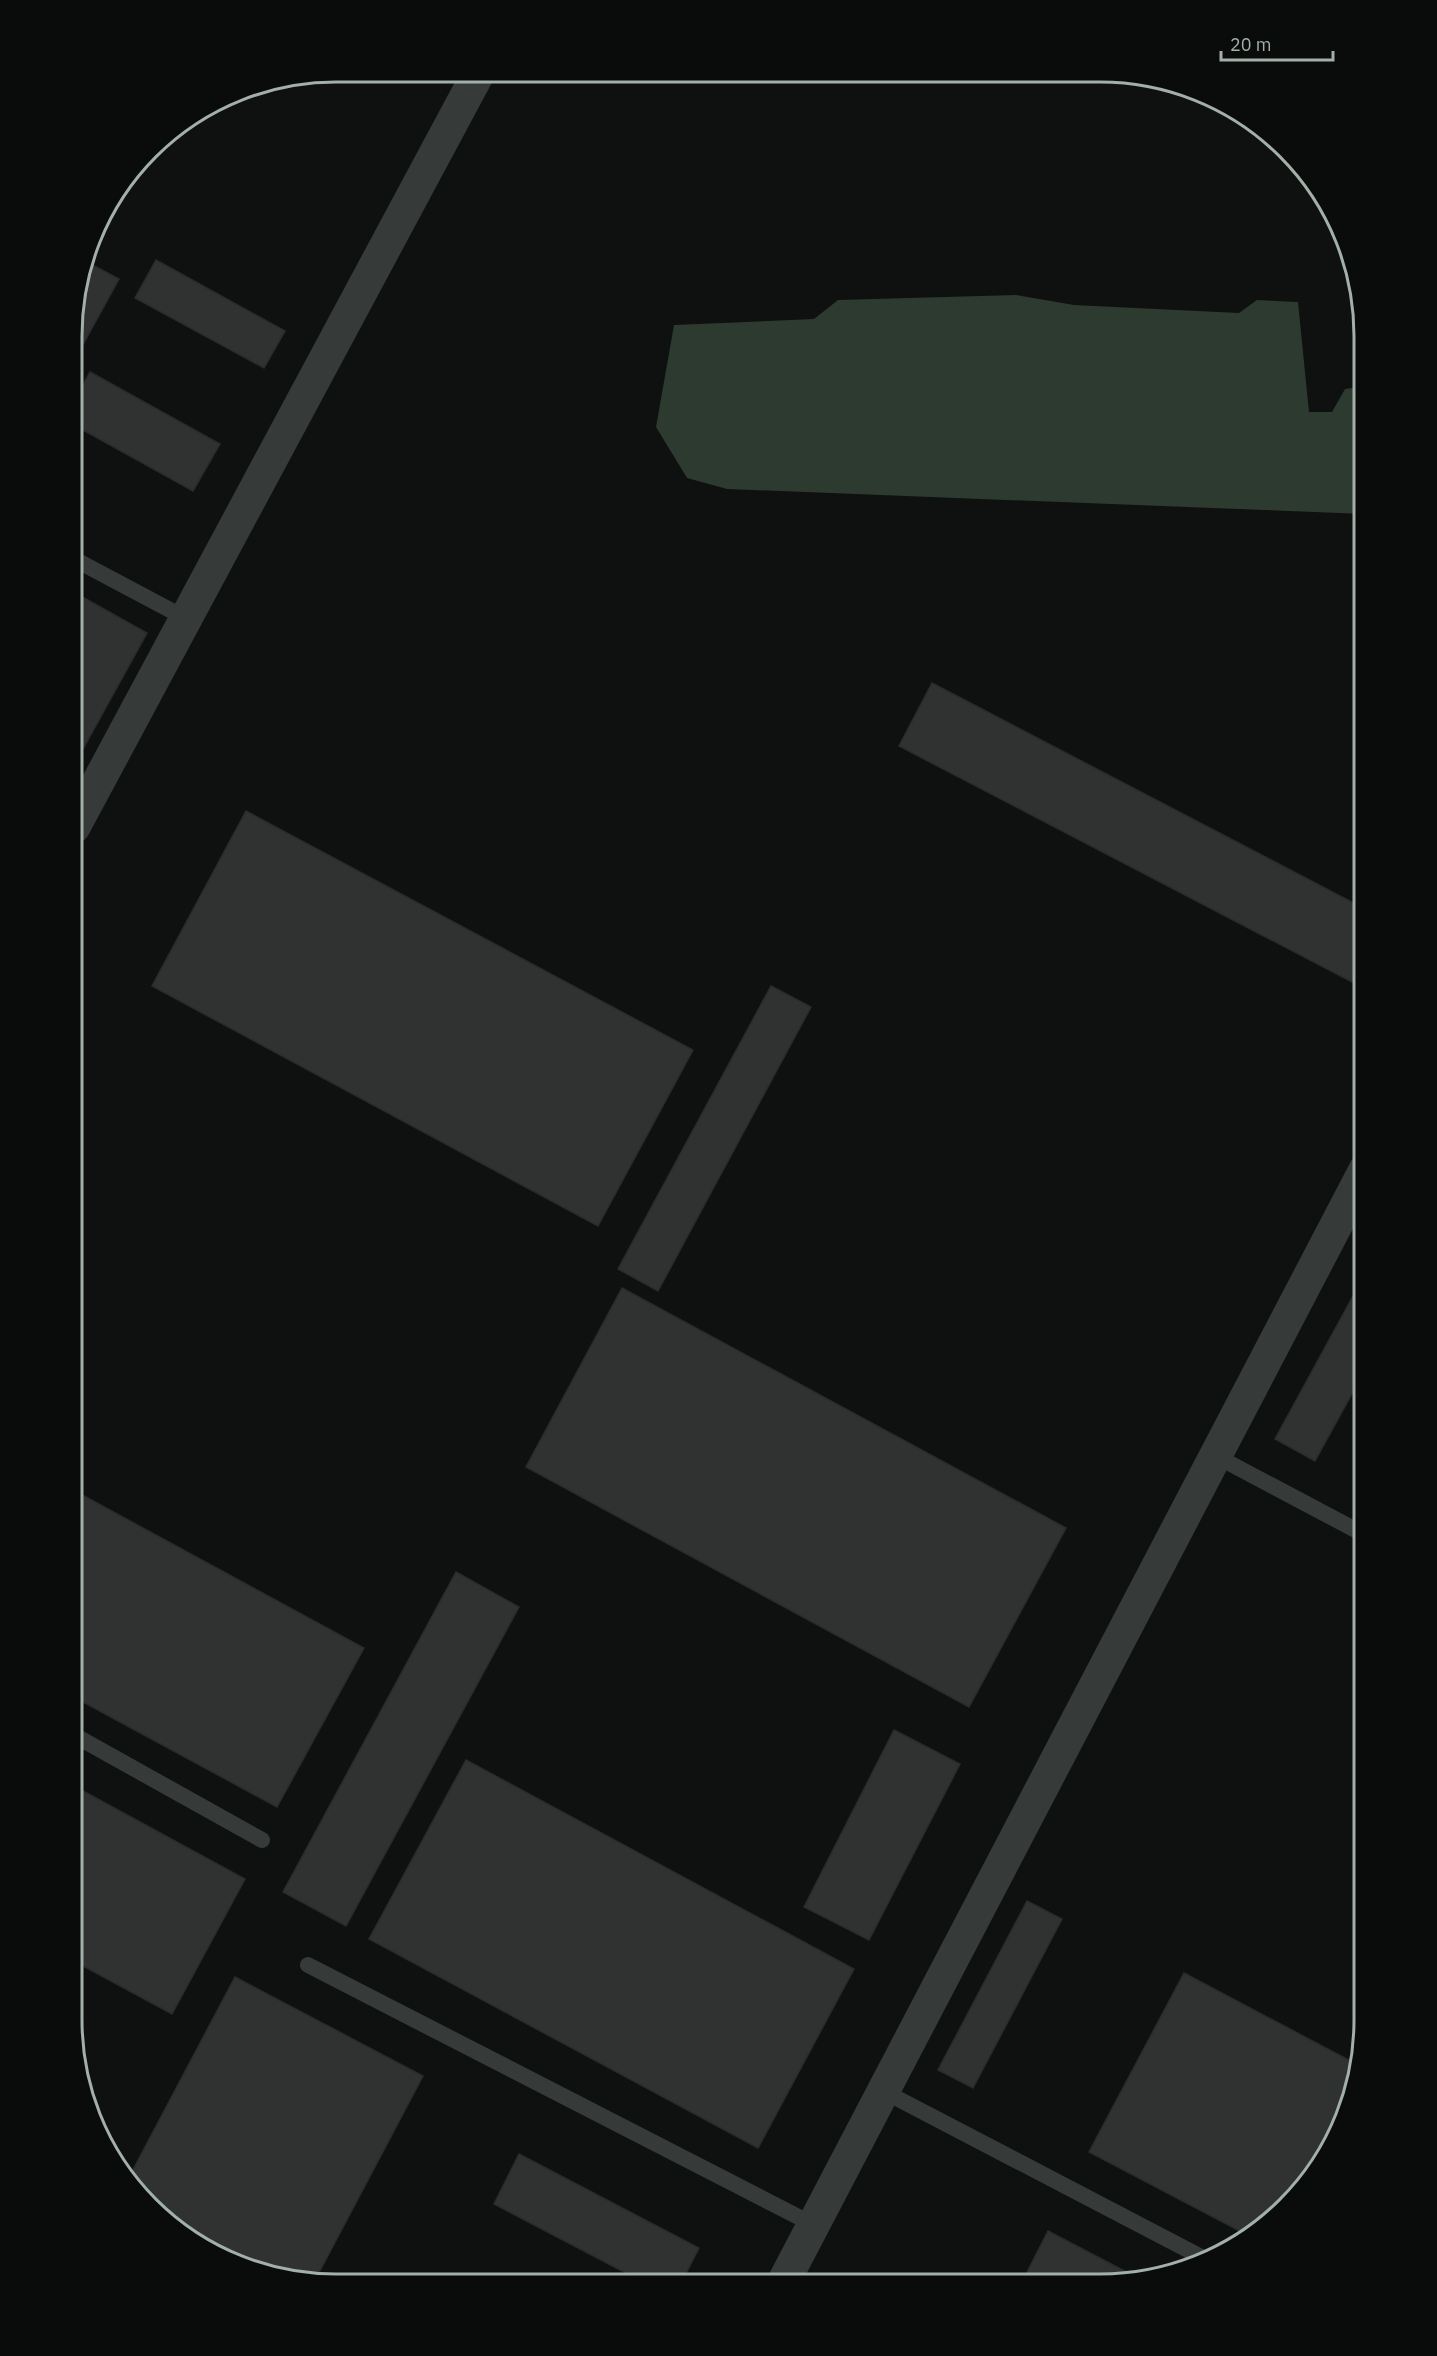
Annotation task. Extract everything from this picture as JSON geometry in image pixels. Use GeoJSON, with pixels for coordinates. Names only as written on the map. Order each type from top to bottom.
{"type":"FeatureCollection","features":[{"type":"Feature","properties":{"kind":"street"},"geometry":{"type":"LineString","coordinates":[[82,812],[474,82]]}},
{"type":"Feature","properties":{"kind":"street"},"geometry":{"type":"LineString","coordinates":[[788,2274],[885,2092],[1214,1455],[1354,1191]]}},
{"type":"Feature","properties":{"kind":"lane"},"geometry":{"type":"LineString","coordinates":[[82,563],[187,619]]}},
{"type":"Feature","properties":{"kind":"lane"},"geometry":{"type":"LineString","coordinates":[[1214,1455],[1354,1529]]}},
{"type":"Feature","properties":{"kind":"lane"},"geometry":{"type":"LineString","coordinates":[[82,1740],[262,1840]]}},
{"type":"Feature","properties":{"kind":"lane"},"geometry":{"type":"LineString","coordinates":[[308,1965],[814,2225]]}},
{"type":"Feature","properties":{"kind":"lane"},"geometry":{"type":"LineString","coordinates":[[885,2092],[1196,2254]]}},
{"type":"Feature","properties":{"kind":"shaded area"},"geometry":{"type":"Polygon","coordinates":[[[1016,295],[1074,305],[1239,313],[1257,300],[1298,302],[1309,412],[1332,412],[1345,389],[1354,388],[1354,514],[727,489],[687,478],[656,427],[674,325],[814,319],[838,300],[1016,295]]]}},
{"type":"Feature","properties":{"kind":"building"},"geometry":{"type":"Polygon","coordinates":[[[156,260],[285,331],[264,368],[135,298],[156,260]]]}},
{"type":"Feature","properties":{"kind":"building"},"geometry":{"type":"Polygon","coordinates":[[[93,265],[119,279],[82,346],[87,287],[93,265]]]}},
{"type":"Feature","properties":{"kind":"building"},"geometry":{"type":"Polygon","coordinates":[[[90,372],[220,444],[193,491],[82,429],[82,386],[90,372]]]}},
{"type":"Feature","properties":{"kind":"building"},"geometry":{"type":"Polygon","coordinates":[[[82,597],[147,633],[82,751],[82,597]]]}},
{"type":"Feature","properties":{"kind":"building"},"geometry":{"type":"Polygon","coordinates":[[[932,683],[1354,903],[1354,983],[899,746],[932,683]]]}},
{"type":"Feature","properties":{"kind":"building"},"geometry":{"type":"Polygon","coordinates":[[[246,811],[693,1050],[598,1226],[152,986],[246,811]]]}},
{"type":"Feature","properties":{"kind":"building"},"geometry":{"type":"Polygon","coordinates":[[[771,986],[811,1007],[658,1291],[618,1269],[771,986]]]}},
{"type":"Feature","properties":{"kind":"building"},"geometry":{"type":"Polygon","coordinates":[[[622,1288],[1066,1528],[969,1707],[526,1467],[622,1288]]]}},
{"type":"Feature","properties":{"kind":"building"},"geometry":{"type":"Polygon","coordinates":[[[1354,1294],[1354,1390],[1315,1461],[1275,1439],[1354,1294]]]}},
{"type":"Feature","properties":{"kind":"building"},"geometry":{"type":"Polygon","coordinates":[[[82,1495],[364,1648],[277,1807],[82,1701],[82,1495]]]}},
{"type":"Feature","properties":{"kind":"building"},"geometry":{"type":"Polygon","coordinates":[[[456,1572],[519,1607],[346,1926],[283,1892],[456,1572]]]}},
{"type":"Feature","properties":{"kind":"building"},"geometry":{"type":"Polygon","coordinates":[[[894,1730],[960,1764],[869,1940],[804,1907],[894,1730]]]}},
{"type":"Feature","properties":{"kind":"building"},"geometry":{"type":"Polygon","coordinates":[[[466,1760],[854,1969],[758,2148],[369,1939],[466,1760]]]}},
{"type":"Feature","properties":{"kind":"building"},"geometry":{"type":"Polygon","coordinates":[[[82,1790],[245,1879],[172,2014],[82,1965],[82,1790]]]}},
{"type":"Feature","properties":{"kind":"building"},"geometry":{"type":"Polygon","coordinates":[[[1027,1901],[1062,1919],[973,2088],[938,2070],[1027,1901]]]}},
{"type":"Feature","properties":{"kind":"building"},"geometry":{"type":"Polygon","coordinates":[[[1184,1973],[1351,2061],[1341,2101],[1328,2132],[1312,2160],[1280,2199],[1240,2231],[1089,2152],[1184,1973]]]}},
{"type":"Feature","properties":{"kind":"building"},"geometry":{"type":"Polygon","coordinates":[[[235,1977],[423,2076],[319,2273],[271,2265],[224,2247],[182,2221],[157,2199],[133,2171],[235,1977]]]}},
{"type":"Feature","properties":{"kind":"building"},"geometry":{"type":"Polygon","coordinates":[[[519,2154],[699,2248],[686,2274],[628,2274],[494,2204],[519,2154]]]}},
{"type":"Feature","properties":{"kind":"building"},"geometry":{"type":"Polygon","coordinates":[[[1048,2231],[1126,2272],[1100,2274],[1026,2274],[1048,2231]]]}}]}
